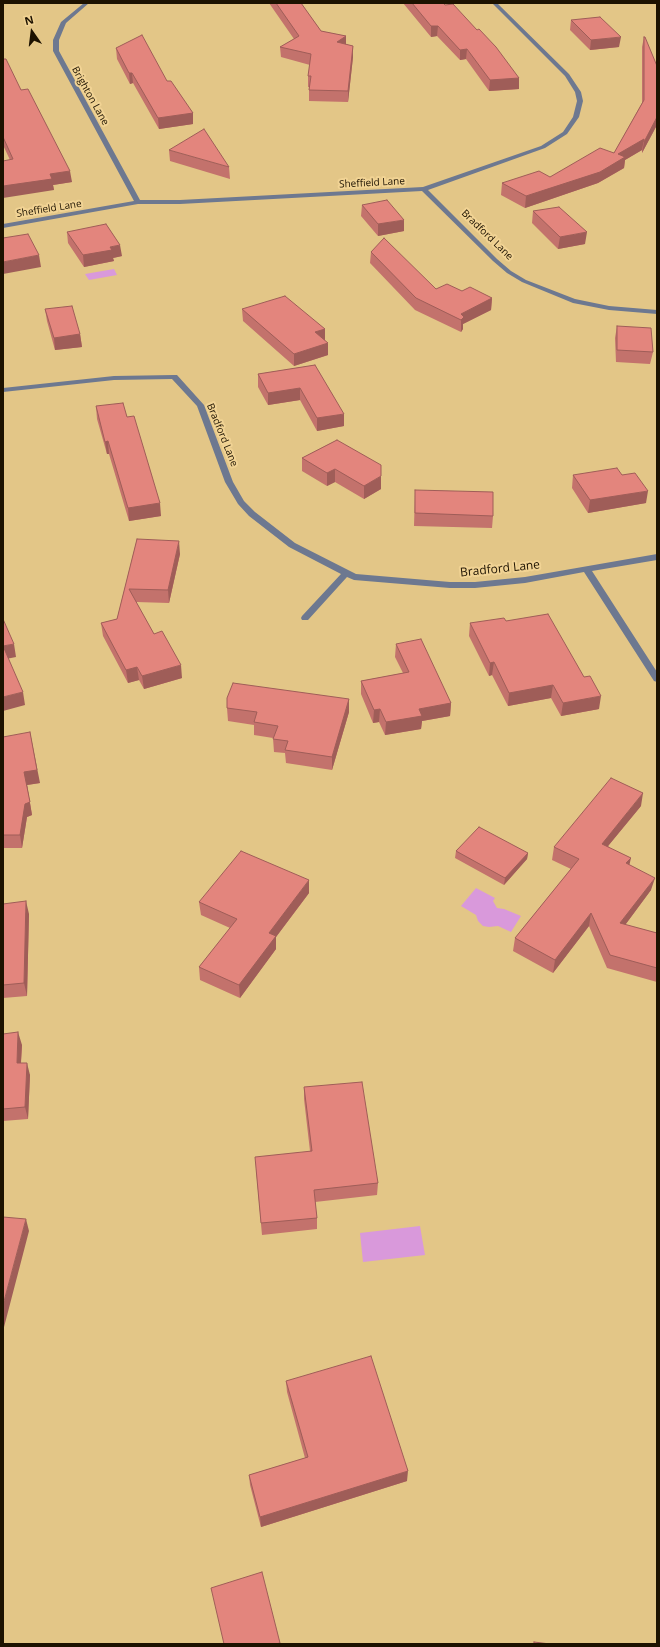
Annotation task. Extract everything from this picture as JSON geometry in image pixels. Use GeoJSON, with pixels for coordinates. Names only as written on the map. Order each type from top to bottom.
{"type":"FeatureCollection","features":[{"type":"Feature","properties":{"kind":"street","name":"Brighton Lane"},"geometry":{"type":"LineString","coordinates":[[87,3],[64,22],[58,32],[56,51],[138,202]]}},
{"type":"Feature","properties":{"kind":"street","name":"Sheffield Lane"},"geometry":{"type":"LineString","coordinates":[[3,226],[138,202],[180,202],[424,189],[542,147],[565,133],[576,118],[580,101],[578,92],[574,84],[494,3]]}},
{"type":"Feature","properties":{"kind":"street","name":"Bradford Lane"},"geometry":{"type":"LineString","coordinates":[[424,189],[495,260],[509,272],[524,281],[572,301],[609,308],[657,312]]}},
{"type":"Feature","properties":{"kind":"street","name":"Bradford Lane"},"geometry":{"type":"LineString","coordinates":[[3,390],[114,378],[174,377],[200,405],[229,482],[241,502],[252,514],[279,536],[354,577],[463,585],[504,583],[657,557]]}},
{"type":"Feature","properties":{"kind":"street"},"geometry":{"type":"LineString","coordinates":[[587,570],[657,679]]}},
{"type":"Feature","properties":{"kind":"street"},"geometry":{"type":"LineString","coordinates":[[305,618],[346,573]]}},
{"type":"Feature","properties":{"kind":"shaded area"},"geometry":{"type":"Polygon","coordinates":[[[114,269],[117,275],[89,280],[85,274],[114,269]]]}},
{"type":"Feature","properties":{"kind":"shaded area"},"geometry":{"type":"Polygon","coordinates":[[[476,888],[495,898],[493,901],[497,908],[504,909],[521,916],[511,932],[498,926],[483,926],[478,921],[476,915],[461,906],[476,888]]]}},
{"type":"Feature","properties":{"kind":"shaded area"},"geometry":{"type":"Polygon","coordinates":[[[420,1226],[425,1255],[363,1262],[360,1233],[420,1226]]]}},
{"type":"Feature","properties":{"kind":"building"},"geometry":{"type":"Polygon","coordinates":[[[276,3],[301,3],[321,31],[346,36],[337,42],[353,46],[348,91],[309,90],[311,76],[308,76],[311,54],[280,47],[299,36],[276,3]]]}},
{"type":"Feature","properties":{"kind":"building"},"geometry":{"type":"Polygon","coordinates":[[[412,3],[453,4],[477,30],[479,29],[496,47],[519,78],[490,80],[467,49],[460,50],[438,26],[431,26],[412,3]]]}},
{"type":"Feature","properties":{"kind":"building"},"geometry":{"type":"Polygon","coordinates":[[[600,17],[621,37],[591,40],[571,20],[600,17]]]}},
{"type":"Feature","properties":{"kind":"building"},"geometry":{"type":"Polygon","coordinates":[[[142,35],[167,81],[171,81],[193,113],[158,118],[132,73],[129,73],[116,48],[142,35]]]}},
{"type":"Feature","properties":{"kind":"building"},"geometry":{"type":"Polygon","coordinates":[[[644,37],[657,66],[657,117],[644,142],[644,139],[618,154],[625,157],[600,172],[526,196],[502,183],[539,171],[550,177],[600,148],[614,153],[644,100],[644,37]]]}},
{"type":"Feature","properties":{"kind":"building"},"geometry":{"type":"Polygon","coordinates":[[[3,59],[6,59],[21,90],[28,89],[70,171],[50,174],[52,179],[3,186],[3,161],[13,159],[3,137],[3,59]]]}},
{"type":"Feature","properties":{"kind":"building"},"geometry":{"type":"Polygon","coordinates":[[[204,129],[229,167],[169,150],[204,129]]]}},
{"type":"Feature","properties":{"kind":"building"},"geometry":{"type":"Polygon","coordinates":[[[387,200],[404,220],[378,224],[362,205],[387,200]]]}},
{"type":"Feature","properties":{"kind":"building"},"geometry":{"type":"Polygon","coordinates":[[[559,207],[587,232],[560,237],[533,211],[559,207]]]}},
{"type":"Feature","properties":{"kind":"building"},"geometry":{"type":"Polygon","coordinates":[[[106,224],[120,245],[110,247],[112,250],[83,255],[67,232],[106,224]]]}},
{"type":"Feature","properties":{"kind":"building"},"geometry":{"type":"Polygon","coordinates":[[[28,234],[39,255],[3,262],[3,238],[28,234]]]}},
{"type":"Feature","properties":{"kind":"building"},"geometry":{"type":"Polygon","coordinates":[[[384,238],[436,289],[447,284],[462,291],[470,287],[492,298],[461,314],[464,317],[461,320],[416,298],[371,252],[384,238]]]}},
{"type":"Feature","properties":{"kind":"building"},"geometry":{"type":"Polygon","coordinates":[[[285,296],[325,329],[315,332],[328,343],[294,354],[242,309],[285,296]]]}},
{"type":"Feature","properties":{"kind":"building"},"geometry":{"type":"Polygon","coordinates":[[[72,306],[80,334],[54,338],[45,309],[72,306]]]}},
{"type":"Feature","properties":{"kind":"building"},"geometry":{"type":"Polygon","coordinates":[[[617,326],[651,328],[653,352],[617,350],[617,326]]]}},
{"type":"Feature","properties":{"kind":"building"},"geometry":{"type":"Polygon","coordinates":[[[315,365],[344,414],[317,418],[300,388],[268,393],[258,374],[315,365]]]}},
{"type":"Feature","properties":{"kind":"building"},"geometry":{"type":"Polygon","coordinates":[[[123,403],[127,417],[134,416],[160,503],[128,508],[108,441],[105,442],[96,406],[123,403]]]}},
{"type":"Feature","properties":{"kind":"building"},"geometry":{"type":"Polygon","coordinates":[[[337,440],[381,465],[381,476],[364,486],[335,469],[327,473],[302,458],[337,440]]]}},
{"type":"Feature","properties":{"kind":"building"},"geometry":{"type":"Polygon","coordinates":[[[617,468],[622,475],[635,473],[648,491],[590,500],[573,475],[617,468]]]}},
{"type":"Feature","properties":{"kind":"building"},"geometry":{"type":"Polygon","coordinates":[[[415,490],[493,492],[493,516],[415,513],[415,490]]]}},
{"type":"Feature","properties":{"kind":"building"},"geometry":{"type":"Polygon","coordinates":[[[137,539],[179,541],[168,590],[129,589],[154,634],[162,631],[181,665],[142,676],[137,667],[126,670],[101,623],[117,619],[137,539]]]}},
{"type":"Feature","properties":{"kind":"building"},"geometry":{"type":"Polygon","coordinates":[[[548,614],[584,677],[590,676],[601,696],[563,703],[553,685],[509,693],[494,662],[490,663],[470,623],[504,618],[506,621],[548,614]]]}},
{"type":"Feature","properties":{"kind":"building"},"geometry":{"type":"Polygon","coordinates":[[[3,619],[14,644],[3,646],[3,619]]]}},
{"type":"Feature","properties":{"kind":"building"},"geometry":{"type":"Polygon","coordinates":[[[421,639],[451,703],[419,709],[422,716],[386,722],[380,709],[374,710],[361,681],[409,672],[396,644],[421,639]]]}},
{"type":"Feature","properties":{"kind":"building"},"geometry":{"type":"Polygon","coordinates":[[[3,646],[23,692],[3,697],[3,646]]]}},
{"type":"Feature","properties":{"kind":"building"},"geometry":{"type":"Polygon","coordinates":[[[233,683],[349,699],[332,757],[285,750],[288,741],[273,739],[278,726],[254,722],[257,712],[227,708],[227,698],[233,683]]]}},
{"type":"Feature","properties":{"kind":"building"},"geometry":{"type":"Polygon","coordinates":[[[30,732],[37,770],[24,772],[30,802],[25,804],[20,835],[3,835],[3,737],[30,732]]]}},
{"type":"Feature","properties":{"kind":"building"},"geometry":{"type":"Polygon","coordinates":[[[611,778],[643,793],[602,844],[631,858],[626,863],[655,878],[620,923],[657,933],[657,968],[610,955],[591,913],[555,960],[515,938],[579,859],[554,847],[611,778]]]}},
{"type":"Feature","properties":{"kind":"building"},"geometry":{"type":"Polygon","coordinates":[[[479,827],[528,853],[505,878],[456,851],[479,827]]]}},
{"type":"Feature","properties":{"kind":"building"},"geometry":{"type":"Polygon","coordinates":[[[241,851],[309,880],[269,933],[276,936],[239,985],[199,967],[237,919],[199,902],[241,851]]]}},
{"type":"Feature","properties":{"kind":"building"},"geometry":{"type":"Polygon","coordinates":[[[26,901],[24,983],[3,985],[3,904],[26,901]]]}},
{"type":"Feature","properties":{"kind":"building"},"geometry":{"type":"Polygon","coordinates":[[[18,1032],[17,1063],[27,1063],[25,1107],[3,1109],[3,1034],[18,1032]]]}},
{"type":"Feature","properties":{"kind":"building"},"geometry":{"type":"Polygon","coordinates":[[[362,1082],[378,1183],[314,1190],[317,1218],[261,1223],[255,1157],[312,1151],[304,1087],[362,1082]]]}},
{"type":"Feature","properties":{"kind":"building"},"geometry":{"type":"Polygon","coordinates":[[[3,1217],[26,1219],[3,1305],[3,1217]]]}},
{"type":"Feature","properties":{"kind":"building"},"geometry":{"type":"Polygon","coordinates":[[[371,1356],[408,1471],[260,1517],[249,1475],[308,1457],[286,1381],[371,1356]]]}},
{"type":"Feature","properties":{"kind":"building"},"geometry":{"type":"Polygon","coordinates":[[[262,1572],[280,1643],[224,1644],[211,1588],[262,1572]]]}},
{"type":"Feature","properties":{"kind":"building"},"geometry":{"type":"Polygon","coordinates":[[[534,1642],[550,1644],[534,1644],[534,1642]]]}}]}
